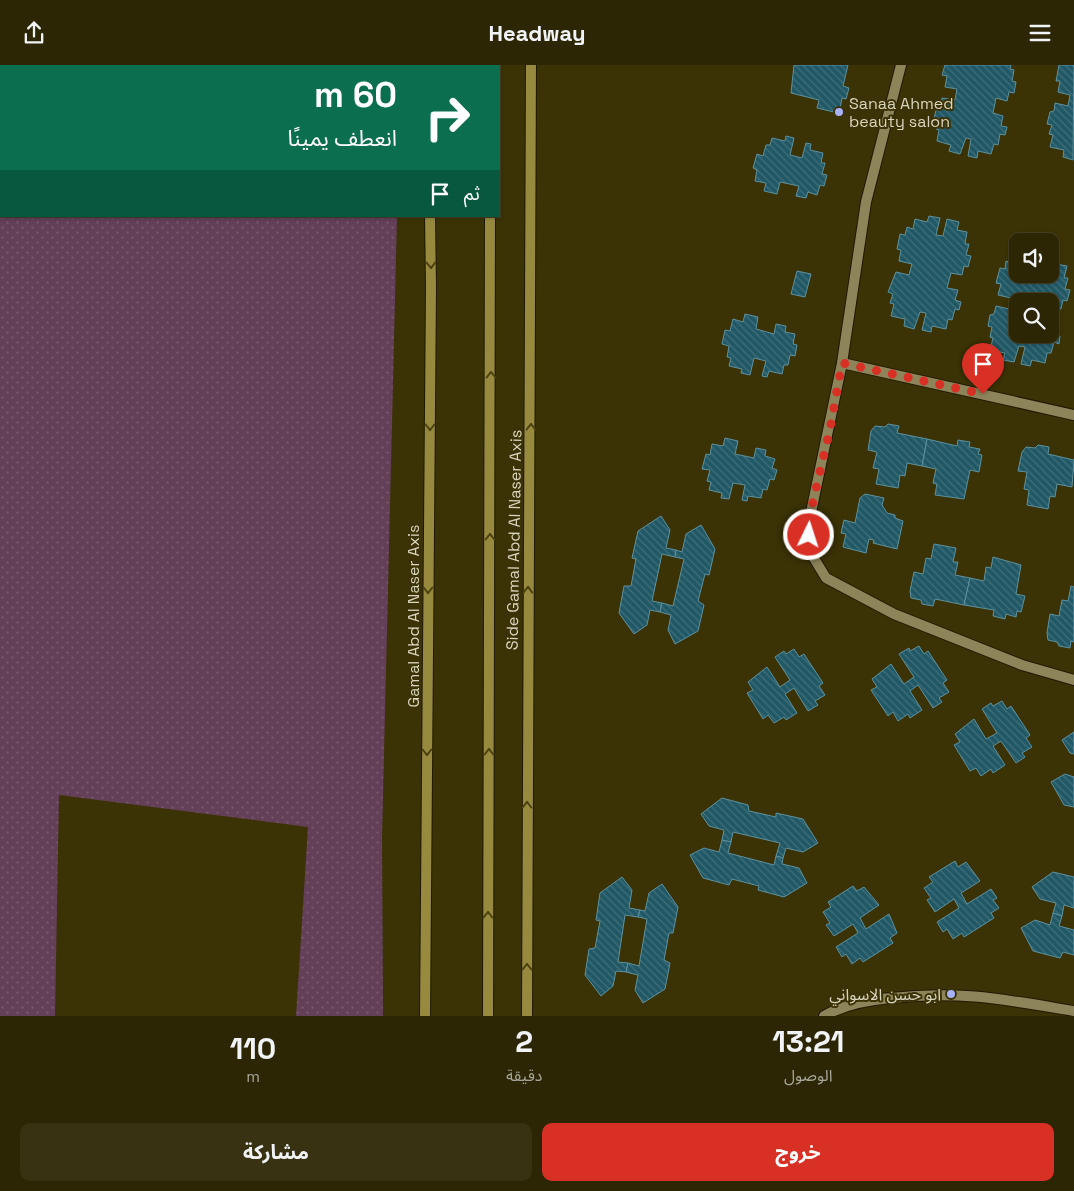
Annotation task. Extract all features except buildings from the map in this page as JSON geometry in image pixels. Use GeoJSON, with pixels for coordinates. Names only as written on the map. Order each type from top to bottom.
{"type":"FeatureCollection","features":[{"type":"Feature","properties":{"kind":"main road","name":"Side Gamal Abd Al Naser Axis"},"geometry":{"type":"LineString","coordinates":[[527,1016],[532,65]]}},
{"type":"Feature","properties":{"kind":"main road","name":"Gamal Abd Al Naser Axis"},"geometry":{"type":"LineString","coordinates":[[425,1016],[430,217]]}},
{"type":"Feature","properties":{"kind":"main road"},"geometry":{"type":"LineString","coordinates":[[488,1016],[490,217]]}},
{"type":"Feature","properties":{"kind":"street"},"geometry":{"type":"LineString","coordinates":[[901,65],[866,202],[842,363],[809,522],[812,555],[826,578],[836,585],[894,614],[1022,665],[1074,681]]}},
{"type":"Feature","properties":{"kind":"street"},"geometry":{"type":"LineString","coordinates":[[842,363],[1074,415]]}},
{"type":"Feature","properties":{"kind":"street"},"geometry":{"type":"LineString","coordinates":[[824,1016],[851,1004],[936,994],[982,996],[1074,1011]]}},
{"type":"Feature","properties":{"kind":"shaded area"},"geometry":{"type":"Polygon","coordinates":[[[0,217],[397,217],[382,837],[383,1016],[296,1016],[308,827],[59,795],[55,1016],[0,1016],[0,217]]]}},
{"type":"Feature","properties":{"kind":"place","name":"Sanaa Ahmed beauty salon"},"geometry":{"type":"Point","coordinates":[839,112]}},
{"type":"Feature","properties":{"kind":"place","name":"ابو حسن الاسواني"},"geometry":{"type":"Point","coordinates":[951,994]}},
{"type":"Feature","properties":{"kind":"route"},"geometry":{"type":"LineString","coordinates":[[809,535],[812,506],[830,429],[842,363],[983,394]]}}]}
